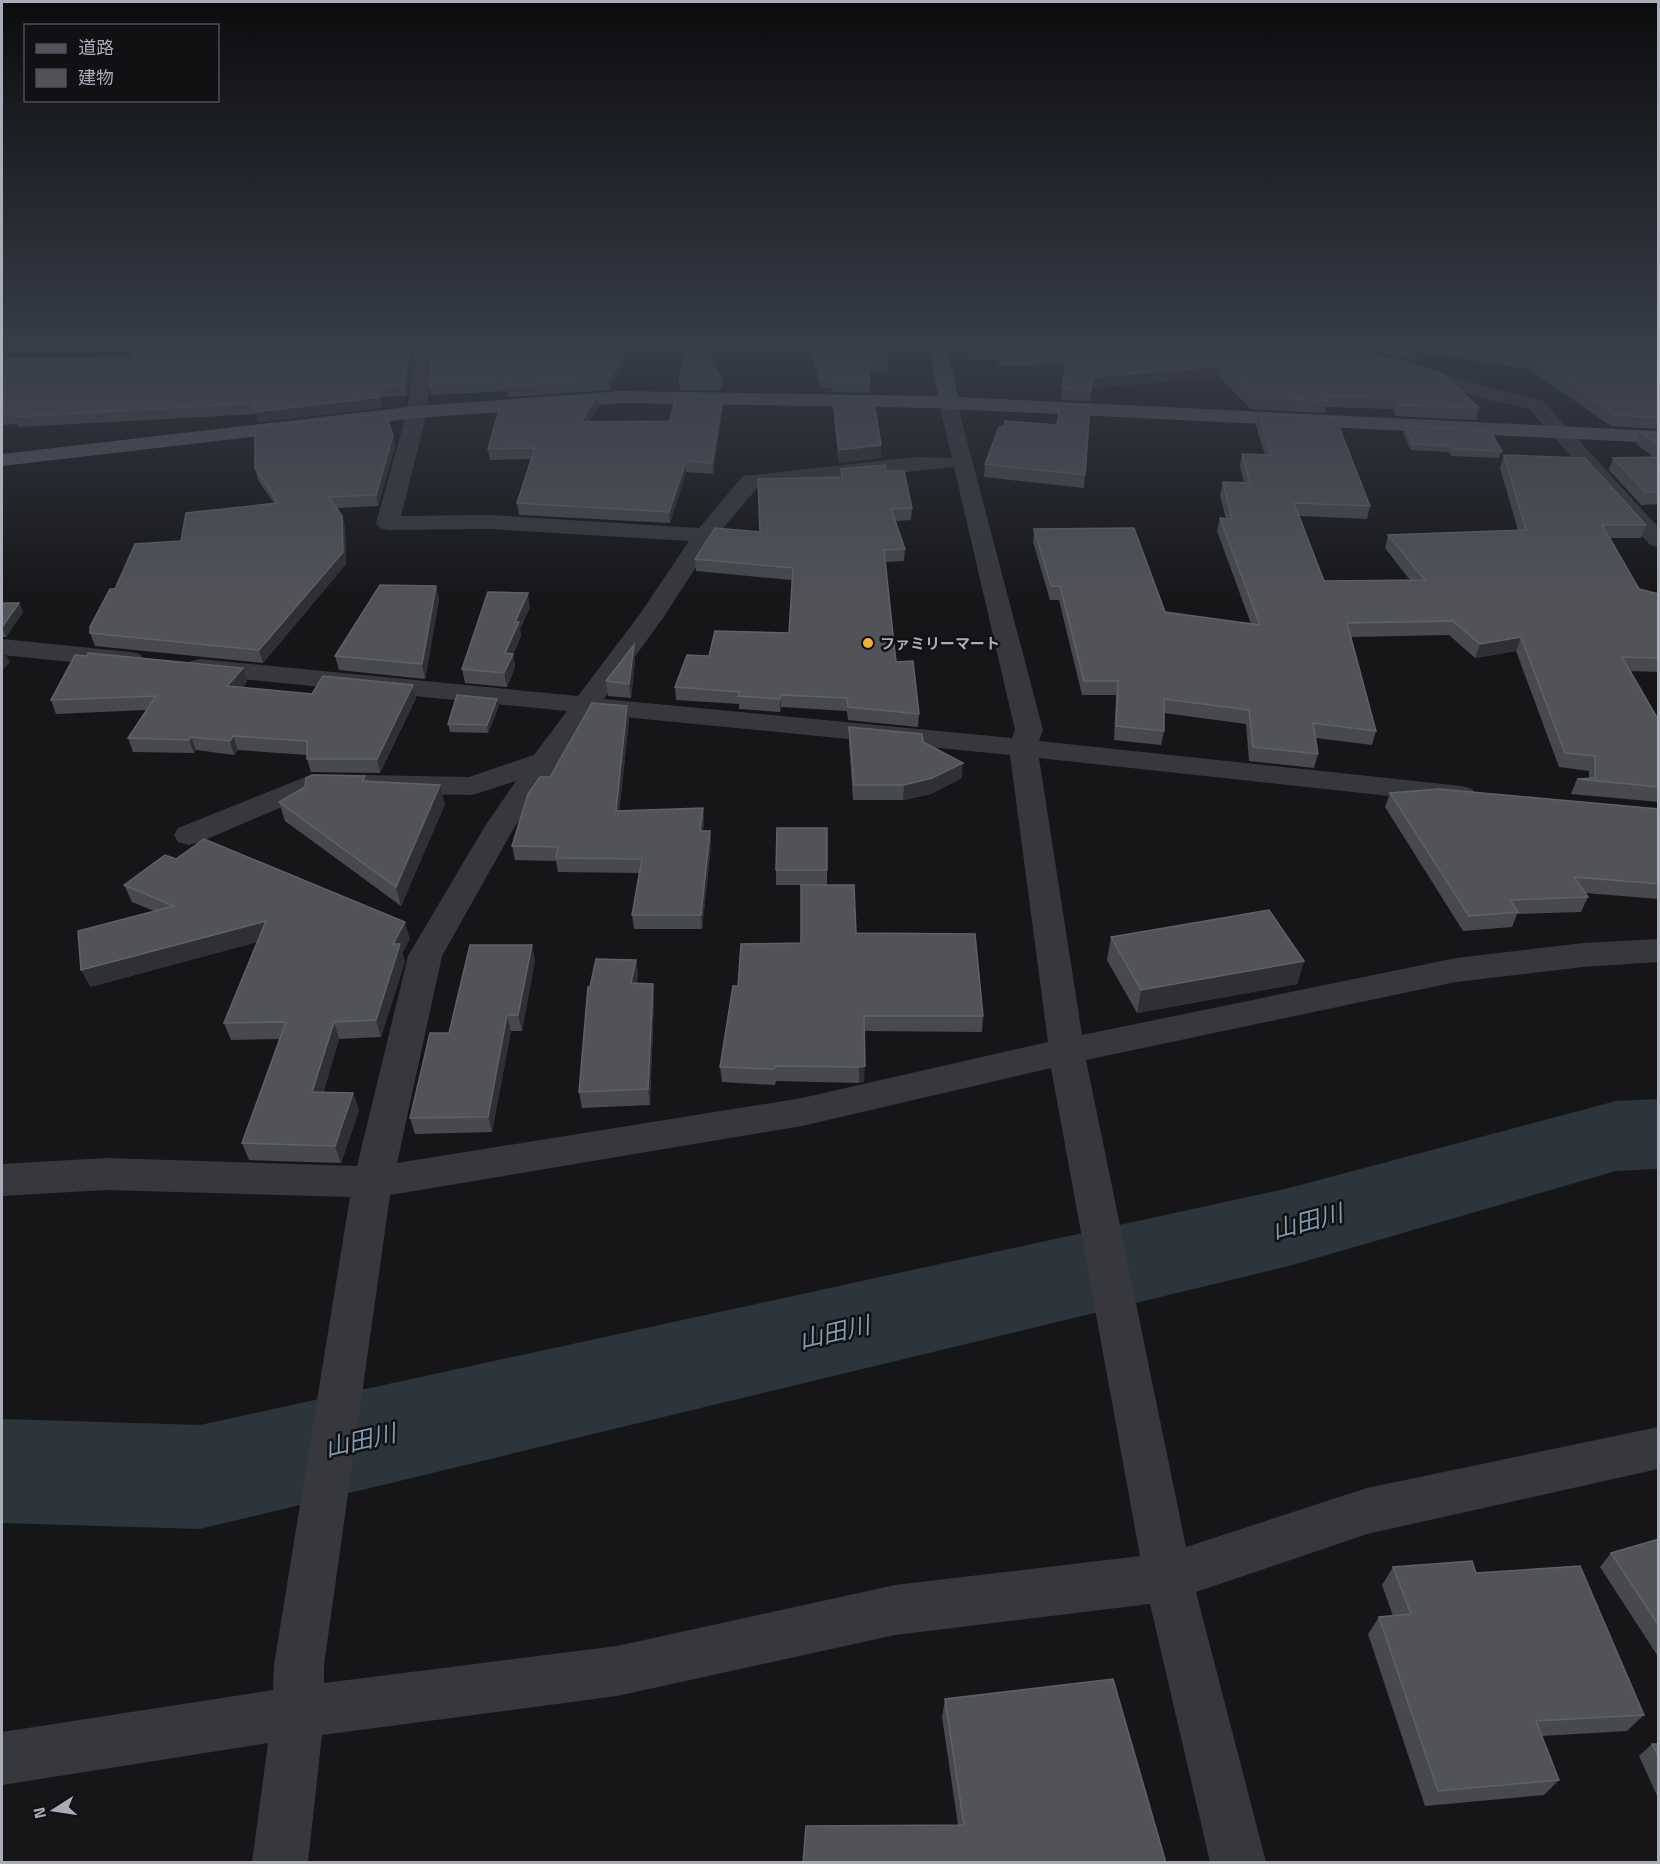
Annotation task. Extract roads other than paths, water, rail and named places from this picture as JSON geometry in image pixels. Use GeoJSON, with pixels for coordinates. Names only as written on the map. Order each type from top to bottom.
{"type":"FeatureCollection","features":[{"type":"Feature","properties":{"kind":"main road"},"geometry":{"type":"LineString","coordinates":[[2,460],[279,428]]}},
{"type":"Feature","properties":{"kind":"main road"},"geometry":{"type":"LineString","coordinates":[[1456,428],[1659,437]]}},
{"type":"Feature","properties":{"kind":"street"},"geometry":{"type":"LineString","coordinates":[[413,428],[388,523],[489,522],[705,535]]}},
{"type":"Feature","properties":{"kind":"street"},"geometry":{"type":"LineString","coordinates":[[942,428],[946,463],[1006,729],[1023,748]]}},
{"type":"Feature","properties":{"kind":"street"},"geometry":{"type":"LineString","coordinates":[[947,428],[1029,730],[1023,748],[1069,1062],[1168,1576],[1238,1863]]}},
{"type":"Feature","properties":{"kind":"street"},"geometry":{"type":"LineString","coordinates":[[1556,428],[1659,540]]}},
{"type":"Feature","properties":{"kind":"street"},"geometry":{"type":"LineString","coordinates":[[280,1863],[299,1689],[371,1195],[425,956],[500,826],[544,761],[650,618],[705,535],[751,481],[915,463],[946,463]]}},
{"type":"Feature","properties":{"kind":"street"},"geometry":{"type":"LineString","coordinates":[[2,647],[1023,748],[1484,797]]}},
{"type":"Feature","properties":{"kind":"street"},"geometry":{"type":"LineString","coordinates":[[189,835],[313,783],[471,786],[544,761]]}},
{"type":"Feature","properties":{"kind":"street"},"geometry":{"type":"LineString","coordinates":[[2,1180],[106,1174],[371,1195],[1069,1062],[1456,970],[1583,955],[1659,950]]}},
{"type":"Feature","properties":{"kind":"street"},"geometry":{"type":"LineString","coordinates":[[2,1759],[299,1689],[617,1671],[895,1610],[1168,1576],[1367,1511],[1659,1448]]}},
{"type":"Feature","properties":{"kind":"waterway","name":"山田川"},"geometry":{"type":"LineString","coordinates":[[2,1471],[200,1477],[1289,1227],[1616,1136],[1658,1134]]}},
{"type":"Feature","properties":{"kind":"place","name":"ファミリーマート"},"geometry":{"type":"Point","coordinates":[868,643]}}]}
